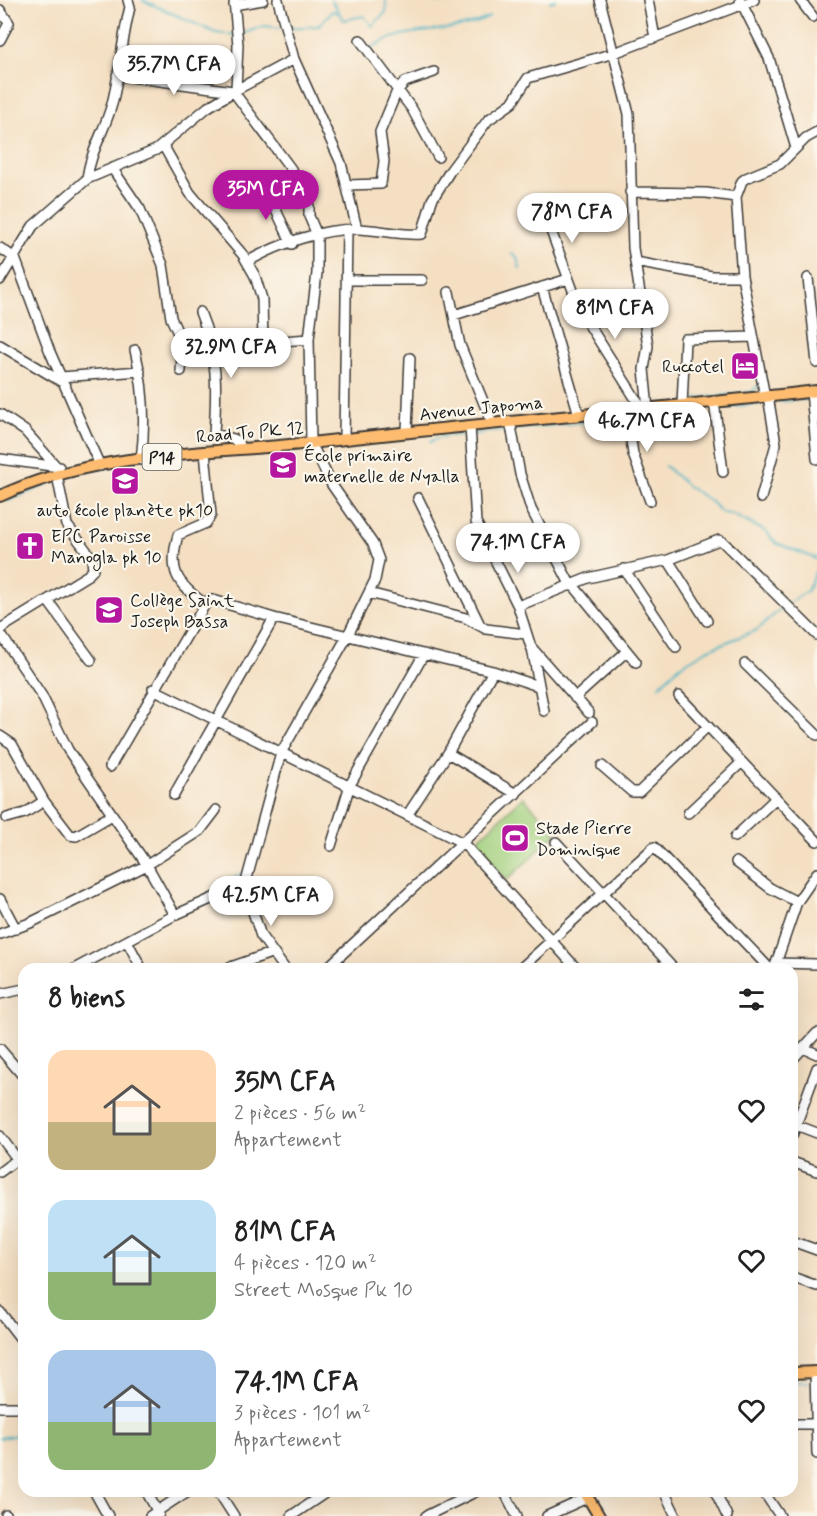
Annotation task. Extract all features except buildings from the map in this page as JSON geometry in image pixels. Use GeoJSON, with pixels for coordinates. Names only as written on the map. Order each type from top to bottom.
{"type":"FeatureCollection","features":[{"type":"Feature","properties":{"kind":"main road","name":"Avenue Japoma"},"geometry":{"type":"LineString","coordinates":[[328,440],[814,391]]}},
{"type":"Feature","properties":{"kind":"main road","name":"Road To PK 12"},"geometry":{"type":"LineString","coordinates":[[0,496],[57,471],[205,452],[328,440]]}},
{"type":"Feature","properties":{"kind":"main road"},"geometry":{"type":"LineString","coordinates":[[798,1373],[816,1372]]}},
{"type":"Feature","properties":{"kind":"main road"},"geometry":{"type":"LineString","coordinates":[[588,1497],[599,1516]]}},
{"type":"Feature","properties":{"kind":"street"},"geometry":{"type":"LineString","coordinates":[[87,178],[91,156],[112,105],[130,7],[128,0]]}},
{"type":"Feature","properties":{"kind":"street"},"geometry":{"type":"LineString","coordinates":[[263,0],[234,3],[238,45],[235,90],[291,169],[309,206],[309,216],[317,235],[317,273],[309,339],[311,443],[332,485],[377,552],[378,569],[348,635],[281,753],[244,886],[255,924],[280,963]]}},
{"type":"Feature","properties":{"kind":"street"},"geometry":{"type":"LineString","coordinates":[[278,0],[294,59],[335,148],[357,229]]}},
{"type":"Feature","properties":{"kind":"street"},"geometry":{"type":"LineString","coordinates":[[600,0],[629,114],[630,192],[635,262],[648,346],[644,369],[645,409]]}},
{"type":"Feature","properties":{"kind":"street"},"geometry":{"type":"LineString","coordinates":[[648,0],[655,38]]}},
{"type":"Feature","properties":{"kind":"street"},"geometry":{"type":"LineString","coordinates":[[247,262],[266,252],[317,235],[347,230],[422,234],[432,200],[450,171],[489,120],[512,103],[528,78],[614,53],[754,0]]}},
{"type":"Feature","properties":{"kind":"street"},"geometry":{"type":"LineString","coordinates":[[800,0],[813,17]]}},
{"type":"Feature","properties":{"kind":"street"},"geometry":{"type":"LineString","coordinates":[[741,3],[759,33],[772,65],[796,148]]}},
{"type":"Feature","properties":{"kind":"street"},"geometry":{"type":"LineString","coordinates":[[0,10],[9,23],[0,40]]}},
{"type":"Feature","properties":{"kind":"street"},"geometry":{"type":"LineString","coordinates":[[360,40],[412,109],[438,157]]}},
{"type":"Feature","properties":{"kind":"street"},"geometry":{"type":"LineString","coordinates":[[0,280],[33,226],[87,178],[163,145],[208,107],[294,59]]}},
{"type":"Feature","properties":{"kind":"street"},"geometry":{"type":"LineString","coordinates":[[346,185],[381,184],[384,161],[380,132],[397,91],[405,82],[434,72]]}},
{"type":"Feature","properties":{"kind":"street"},"geometry":{"type":"LineString","coordinates":[[117,75],[235,90]]}},
{"type":"Feature","properties":{"kind":"street"},"geometry":{"type":"LineString","coordinates":[[761,498],[776,444],[742,276],[736,197],[746,177],[780,164],[806,138],[817,132]]}},
{"type":"Feature","properties":{"kind":"street"},"geometry":{"type":"LineString","coordinates":[[163,145],[190,193],[214,218],[247,262],[262,299],[263,343]]}},
{"type":"Feature","properties":{"kind":"street"},"geometry":{"type":"LineString","coordinates":[[112,168],[140,209],[163,265],[171,318],[183,344],[181,371]]}},
{"type":"Feature","properties":{"kind":"street"},"geometry":{"type":"LineString","coordinates":[[265,187],[292,244]]}},
{"type":"Feature","properties":{"kind":"street"},"geometry":{"type":"LineString","coordinates":[[630,192],[706,193],[736,197]]}},
{"type":"Feature","properties":{"kind":"street"},"geometry":{"type":"LineString","coordinates":[[547,220],[581,312],[645,409]]}},
{"type":"Feature","properties":{"kind":"street"},"geometry":{"type":"LineString","coordinates":[[344,439],[347,230]]}},
{"type":"Feature","properties":{"kind":"street"},"geometry":{"type":"LineString","coordinates":[[0,248],[15,258],[62,380],[100,466]]}},
{"type":"Feature","properties":{"kind":"street"},"geometry":{"type":"LineString","coordinates":[[635,262],[712,276],[742,276]]}},
{"type":"Feature","properties":{"kind":"street"},"geometry":{"type":"LineString","coordinates":[[808,278],[817,363]]}},
{"type":"Feature","properties":{"kind":"street"},"geometry":{"type":"LineString","coordinates":[[453,315],[568,279]]}},
{"type":"Feature","properties":{"kind":"street"},"geometry":{"type":"LineString","coordinates":[[346,280],[422,280]]}},
{"type":"Feature","properties":{"kind":"street"},"geometry":{"type":"LineString","coordinates":[[542,287],[579,415]]}},
{"type":"Feature","properties":{"kind":"street"},"geometry":{"type":"LineString","coordinates":[[448,292],[460,345],[492,423]]}},
{"type":"Feature","properties":{"kind":"street"},"geometry":{"type":"LineString","coordinates":[[200,312],[210,341],[218,379],[214,434],[234,439],[242,448]]}},
{"type":"Feature","properties":{"kind":"street"},"geometry":{"type":"LineString","coordinates":[[682,405],[685,339],[753,337]]}},
{"type":"Feature","properties":{"kind":"street"},"geometry":{"type":"LineString","coordinates":[[210,341],[263,343],[309,339]]}},
{"type":"Feature","properties":{"kind":"street"},"geometry":{"type":"LineString","coordinates":[[0,345],[62,380],[140,371]]}},
{"type":"Feature","properties":{"kind":"street"},"geometry":{"type":"LineString","coordinates":[[135,350],[140,371],[145,424],[141,460]]}},
{"type":"Feature","properties":{"kind":"street"},"geometry":{"type":"LineString","coordinates":[[407,431],[411,358]]}},
{"type":"Feature","properties":{"kind":"street"},"geometry":{"type":"LineString","coordinates":[[814,391],[817,459]]}},
{"type":"Feature","properties":{"kind":"street"},"geometry":{"type":"LineString","coordinates":[[714,401],[723,472]]}},
{"type":"Feature","properties":{"kind":"street"},"geometry":{"type":"LineString","coordinates":[[627,411],[635,461],[650,501]]}},
{"type":"Feature","properties":{"kind":"street"},"geometry":{"type":"LineString","coordinates":[[0,414],[30,436],[57,471],[67,525],[92,558],[93,564],[88,575],[0,631],[42,696],[68,750],[147,865],[175,915]]}},
{"type":"Feature","properties":{"kind":"street"},"geometry":{"type":"LineString","coordinates":[[510,420],[520,474],[531,509],[572,586],[636,662]]}},
{"type":"Feature","properties":{"kind":"street"},"geometry":{"type":"LineString","coordinates":[[470,426],[476,522],[518,606],[531,646],[544,711]]}},
{"type":"Feature","properties":{"kind":"street"},"geometry":{"type":"LineString","coordinates":[[205,452],[211,515],[206,523],[178,535],[174,572],[180,585],[205,604]]}},
{"type":"Feature","properties":{"kind":"street"},"geometry":{"type":"LineString","coordinates":[[0,459],[57,471]]}},
{"type":"Feature","properties":{"kind":"street"},"geometry":{"type":"LineString","coordinates":[[418,498],[481,628]]}},
{"type":"Feature","properties":{"kind":"street"},"geometry":{"type":"LineString","coordinates":[[518,606],[588,578],[668,560],[721,540],[817,635]]}},
{"type":"Feature","properties":{"kind":"street"},"geometry":{"type":"LineString","coordinates":[[668,560],[707,621]]}},
{"type":"Feature","properties":{"kind":"street"},"geometry":{"type":"LineString","coordinates":[[624,569],[676,647]]}},
{"type":"Feature","properties":{"kind":"street"},"geometry":{"type":"LineString","coordinates":[[369,593],[466,618],[481,628],[526,634]]}},
{"type":"Feature","properties":{"kind":"street"},"geometry":{"type":"LineString","coordinates":[[111,767],[153,689],[205,604],[213,600],[274,618],[493,671],[538,686]]}},
{"type":"Feature","properties":{"kind":"street"},"geometry":{"type":"LineString","coordinates":[[48,601],[91,660]]}},
{"type":"Feature","properties":{"kind":"street"},"geometry":{"type":"LineString","coordinates":[[174,795],[274,618]]}},
{"type":"Feature","properties":{"kind":"street"},"geometry":{"type":"LineString","coordinates":[[333,963],[516,794],[591,718],[531,646]]}},
{"type":"Feature","properties":{"kind":"street"},"geometry":{"type":"LineString","coordinates":[[575,698],[627,651]]}},
{"type":"Feature","properties":{"kind":"street"},"geometry":{"type":"LineString","coordinates":[[331,846],[350,785],[424,654]]}},
{"type":"Feature","properties":{"kind":"street"},"geometry":{"type":"LineString","coordinates":[[745,664],[817,735]]}},
{"type":"Feature","properties":{"kind":"street"},"geometry":{"type":"LineString","coordinates":[[408,814],[448,753],[493,671]]}},
{"type":"Feature","properties":{"kind":"street"},"geometry":{"type":"LineString","coordinates":[[153,689],[463,843],[571,963]]}},
{"type":"Feature","properties":{"kind":"street"},"geometry":{"type":"LineString","coordinates":[[679,696],[817,841]]}},
{"type":"Feature","properties":{"kind":"street"},"geometry":{"type":"LineString","coordinates":[[602,766],[636,793],[708,726]]}},
{"type":"Feature","properties":{"kind":"street"},"geometry":{"type":"LineString","coordinates":[[0,736],[12,744],[44,801],[73,836],[112,815]]}},
{"type":"Feature","properties":{"kind":"street"},"geometry":{"type":"LineString","coordinates":[[448,753],[516,794]]}},
{"type":"Feature","properties":{"kind":"street"},"geometry":{"type":"LineString","coordinates":[[688,813],[742,762]]}},
{"type":"Feature","properties":{"kind":"street"},"geometry":{"type":"LineString","coordinates":[[735,837],[776,798]]}},
{"type":"Feature","properties":{"kind":"street"},"geometry":{"type":"LineString","coordinates":[[7,818],[25,813],[44,801]]}},
{"type":"Feature","properties":{"kind":"street"},"geometry":{"type":"LineString","coordinates":[[0,934],[16,929],[147,865],[200,831],[216,810]]}},
{"type":"Feature","properties":{"kind":"street"},"geometry":{"type":"LineString","coordinates":[[556,842],[669,963]]}},
{"type":"Feature","properties":{"kind":"street"},"geometry":{"type":"LineString","coordinates":[[526,963],[654,847],[769,963]]}},
{"type":"Feature","properties":{"kind":"street"},"geometry":{"type":"LineString","coordinates":[[736,862],[770,888],[797,902]]}},
{"type":"Feature","properties":{"kind":"street"},"geometry":{"type":"LineString","coordinates":[[774,963],[797,902],[817,873]]}},
{"type":"Feature","properties":{"kind":"street"},"geometry":{"type":"LineString","coordinates":[[85,963],[175,915],[244,886]]}},
{"type":"Feature","properties":{"kind":"street"},"geometry":{"type":"LineString","coordinates":[[0,899],[16,929]]}},
{"type":"Feature","properties":{"kind":"street"},"geometry":{"type":"LineString","coordinates":[[127,941],[139,963]]}},
{"type":"Feature","properties":{"kind":"street"},"geometry":{"type":"LineString","coordinates":[[241,963],[271,952]]}},
{"type":"Feature","properties":{"kind":"street"},"geometry":{"type":"LineString","coordinates":[[798,965],[817,964]]}},
{"type":"Feature","properties":{"kind":"street"},"geometry":{"type":"LineString","coordinates":[[0,994],[18,990]]}},
{"type":"Feature","properties":{"kind":"street"},"geometry":{"type":"LineString","coordinates":[[798,1053],[817,1034]]}},
{"type":"Feature","properties":{"kind":"street"},"geometry":{"type":"LineString","coordinates":[[803,1048],[817,1054]]}},
{"type":"Feature","properties":{"kind":"street"},"geometry":{"type":"LineString","coordinates":[[0,1049],[18,1070]]}},
{"type":"Feature","properties":{"kind":"street"},"geometry":{"type":"LineString","coordinates":[[13,1065],[18,1063]]}},
{"type":"Feature","properties":{"kind":"street"},"geometry":{"type":"LineString","coordinates":[[798,1121],[813,1091],[817,1068]]}},
{"type":"Feature","properties":{"kind":"street"},"geometry":{"type":"LineString","coordinates":[[798,1126],[817,1133]]}},
{"type":"Feature","properties":{"kind":"street"},"geometry":{"type":"LineString","coordinates":[[0,1136],[18,1153]]}},
{"type":"Feature","properties":{"kind":"street"},"geometry":{"type":"LineString","coordinates":[[0,1172],[18,1158]]}},
{"type":"Feature","properties":{"kind":"street"},"geometry":{"type":"LineString","coordinates":[[798,1164],[817,1171]]}},
{"type":"Feature","properties":{"kind":"street"},"geometry":{"type":"LineString","coordinates":[[798,1243],[817,1250]]}},
{"type":"Feature","properties":{"kind":"street"},"geometry":{"type":"LineString","coordinates":[[798,1279],[817,1286]]}},
{"type":"Feature","properties":{"kind":"street"},"geometry":{"type":"LineString","coordinates":[[0,1312],[18,1335]]}},
{"type":"Feature","properties":{"kind":"street"},"geometry":{"type":"LineString","coordinates":[[816,1372],[817,1454]]}},
{"type":"Feature","properties":{"kind":"street"},"geometry":{"type":"LineString","coordinates":[[0,1407],[17,1407]]}},
{"type":"Feature","properties":{"kind":"street"},"geometry":{"type":"LineString","coordinates":[[798,1424],[817,1424]]}},
{"type":"Feature","properties":{"kind":"street"},"geometry":{"type":"LineString","coordinates":[[97,1497],[108,1516]]}},
{"type":"Feature","properties":{"kind":"street"},"geometry":{"type":"LineString","coordinates":[[149,1497],[156,1514],[180,1497]]}},
{"type":"Feature","properties":{"kind":"street"},"geometry":{"type":"LineString","coordinates":[[222,1497],[234,1516]]}},
{"type":"Feature","properties":{"kind":"street"},"geometry":{"type":"LineString","coordinates":[[291,1516],[319,1497]]}},
{"type":"Feature","properties":{"kind":"street"},"geometry":{"type":"LineString","coordinates":[[426,1516],[465,1497]]}},
{"type":"Feature","properties":{"kind":"street"},"geometry":{"type":"LineString","coordinates":[[507,1497],[517,1516]]}},
{"type":"Feature","properties":{"kind":"street"},"geometry":{"type":"LineString","coordinates":[[547,1516],[581,1497]]}},
{"type":"Feature","properties":{"kind":"street"},"geometry":{"type":"LineString","coordinates":[[667,1497],[676,1516]]}},
{"type":"Feature","properties":{"kind":"street"},"geometry":{"type":"LineString","coordinates":[[718,1497],[728,1516]]}},
{"type":"Feature","properties":{"kind":"street"},"geometry":{"type":"LineString","coordinates":[[767,1497],[780,1516]]}},
{"type":"Feature","properties":{"kind":"green space","name":"Stade Pierre Dominique"},"geometry":{"type":"Polygon","coordinates":[[[523,797],[557,833],[507,880],[473,844],[523,797]]]}},
{"type":"Feature","properties":{"kind":"waterway"},"geometry":{"type":"LineString","coordinates":[[142,0],[216,33],[234,35]]}},
{"type":"Feature","properties":{"kind":"waterway"},"geometry":{"type":"LineString","coordinates":[[331,0],[339,12]]}},
{"type":"Feature","properties":{"kind":"waterway"},"geometry":{"type":"LineString","coordinates":[[288,28],[318,26],[332,11],[339,13],[344,20],[364,16],[372,26],[386,12],[386,0]]}},
{"type":"Feature","properties":{"kind":"waterway"},"geometry":{"type":"LineString","coordinates":[[412,0],[446,3],[458,0]]}},
{"type":"Feature","properties":{"kind":"waterway"},"geometry":{"type":"LineString","coordinates":[[550,2],[555,0]]}},
{"type":"Feature","properties":{"kind":"waterway"},"geometry":{"type":"LineString","coordinates":[[371,48],[399,36],[460,27],[489,17]]}},
{"type":"Feature","properties":{"kind":"waterway"},"geometry":{"type":"LineString","coordinates":[[240,35],[263,26],[283,28]]}},
{"type":"Feature","properties":{"kind":"waterway"},"geometry":{"type":"LineString","coordinates":[[512,254],[517,257],[520,268]]}},
{"type":"Feature","properties":{"kind":"waterway"},"geometry":{"type":"LineString","coordinates":[[685,400],[752,392],[758,386]]}},
{"type":"Feature","properties":{"kind":"waterway"},"geometry":{"type":"LineString","coordinates":[[796,400],[808,399]]}},
{"type":"Feature","properties":{"kind":"waterway"},"geometry":{"type":"LineString","coordinates":[[780,402],[793,400]]}},
{"type":"Feature","properties":{"kind":"waterway"},"geometry":{"type":"LineString","coordinates":[[719,408],[766,403]]}},
{"type":"Feature","properties":{"kind":"waterway"},"geometry":{"type":"LineString","coordinates":[[634,417],[661,414],[667,421]]}},
{"type":"Feature","properties":{"kind":"waterway"},"geometry":{"type":"LineString","coordinates":[[515,429],[625,418]]}},
{"type":"Feature","properties":{"kind":"waterway"},"geometry":{"type":"LineString","coordinates":[[679,420],[701,418]]}},
{"type":"Feature","properties":{"kind":"waterway"},"geometry":{"type":"LineString","coordinates":[[473,434],[509,430]]}},
{"type":"Feature","properties":{"kind":"waterway"},"geometry":{"type":"LineString","coordinates":[[430,442],[440,437],[467,434]]}},
{"type":"Feature","properties":{"kind":"waterway"},"geometry":{"type":"LineString","coordinates":[[665,466],[721,512],[733,515],[765,531],[776,543],[817,559]]}},
{"type":"Feature","properties":{"kind":"waterway"},"geometry":{"type":"LineString","coordinates":[[8,501],[48,484]]}},
{"type":"Feature","properties":{"kind":"waterway"},"geometry":{"type":"LineString","coordinates":[[378,587],[382,567]]}},
{"type":"Feature","properties":{"kind":"waterway"},"geometry":{"type":"LineString","coordinates":[[789,603],[807,591],[817,569]]}},
{"type":"Feature","properties":{"kind":"waterway"},"geometry":{"type":"LineString","coordinates":[[659,686],[680,666],[707,650],[757,630],[784,606]]}},
{"type":"Feature","properties":{"kind":"waterway"},"geometry":{"type":"LineString","coordinates":[[204,897],[242,873]]}},
{"type":"Feature","properties":{"kind":"waterway"},"geometry":{"type":"LineString","coordinates":[[802,1172],[817,1178]]}},
{"type":"Feature","properties":{"kind":"waterway"},"geometry":{"type":"LineString","coordinates":[[798,1382],[808,1382]]}},
{"type":"Feature","properties":{"kind":"waterway"},"geometry":{"type":"LineString","coordinates":[[0,1438],[18,1435]]}},
{"type":"Feature","properties":{"kind":"place","name":"Ruccotel"},"geometry":{"type":"Point","coordinates":[745,366]}},
{"type":"Feature","properties":{"kind":"place","name":"École primaire maternelle de Nyalla"},"geometry":{"type":"Point","coordinates":[283,465]}},
{"type":"Feature","properties":{"kind":"place","name":"auto école planète pk10"},"geometry":{"type":"Point","coordinates":[125,481]}},
{"type":"Feature","properties":{"kind":"place","name":"EPC Paroisse Manogla pk 10"},"geometry":{"type":"Point","coordinates":[30,546]}},
{"type":"Feature","properties":{"kind":"place","name":"Collège Saint Joseph Bassa"},"geometry":{"type":"Point","coordinates":[109,610]}},
{"type":"Feature","properties":{"kind":"place","name":"Stade Pierre Dominique"},"geometry":{"type":"Point","coordinates":[515,838]}}]}
